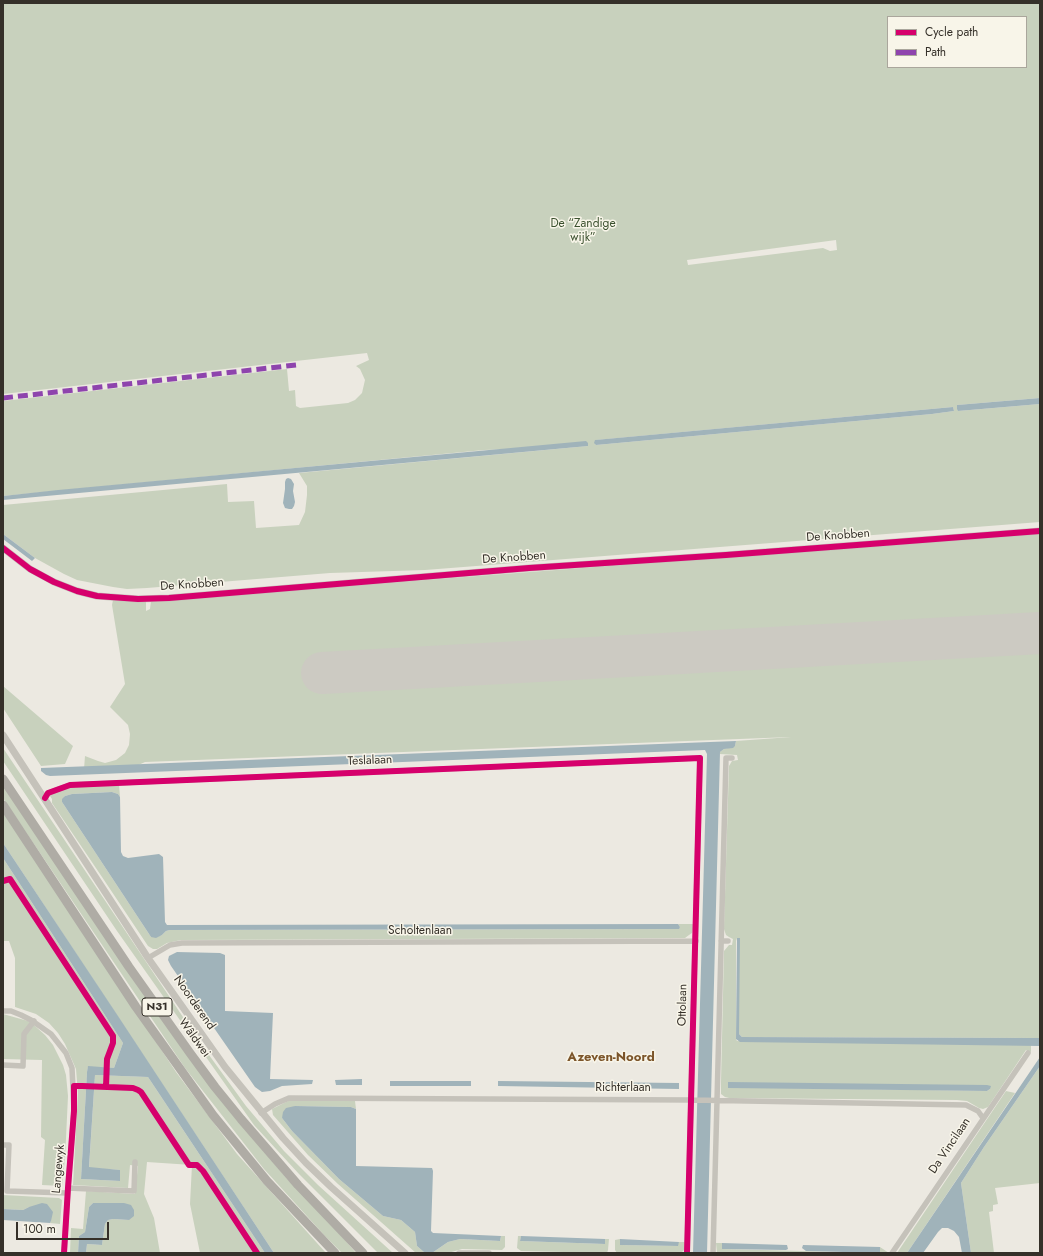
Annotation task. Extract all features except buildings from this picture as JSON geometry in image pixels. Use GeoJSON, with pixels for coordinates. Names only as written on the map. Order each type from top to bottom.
{"type":"FeatureCollection","features":[{"type":"Feature","properties":{"kind":"highway","name":"Wâldwei"},"geometry":{"type":"LineString","coordinates":[[3,779],[129,967],[211,1081],[241,1120],[275,1159],[363,1253]]}},
{"type":"Feature","properties":{"kind":"highway","name":"N31"},"geometry":{"type":"LineString","coordinates":[[3,806],[136,1007],[213,1115],[267,1181],[335,1253]]}},
{"type":"Feature","properties":{"kind":"street","name":"De Knobben"},"geometry":{"type":"LineString","coordinates":[[3,548],[30,569],[77,591],[97,596],[138,600],[529,568],[726,555],[1040,531]]}},
{"type":"Feature","properties":{"kind":"street","name":"Noorderend"},"geometry":{"type":"LineString","coordinates":[[3,735],[148,958],[225,1067],[261,1113],[306,1163],[406,1253]]}},
{"type":"Feature","properties":{"kind":"street","name":"Teslalaan"},"geometry":{"type":"LineString","coordinates":[[45,798],[48,793],[70,785],[700,758]]}},
{"type":"Feature","properties":{"kind":"street","name":"Ottolaan"},"geometry":{"type":"LineString","coordinates":[[687,1253],[693,1100],[700,758]]}},
{"type":"Feature","properties":{"kind":"street"},"geometry":{"type":"LineString","coordinates":[[713,1253],[715,1100],[726,758],[732,758]]}},
{"type":"Feature","properties":{"kind":"street","name":"Scholtenlaan"},"geometry":{"type":"LineString","coordinates":[[148,958],[170,945],[182,943],[696,941]]}},
{"type":"Feature","properties":{"kind":"street"},"geometry":{"type":"LineString","coordinates":[[721,941],[728,941]]}},
{"type":"Feature","properties":{"kind":"street","name":"Langewyk"},"geometry":{"type":"LineString","coordinates":[[3,1011],[11,1011],[22,1014],[51,1034],[66,1053],[72,1068],[74,1111],[67,1191],[64,1253]]}},
{"type":"Feature","properties":{"kind":"street"},"geometry":{"type":"LineString","coordinates":[[3,1065],[23,1066],[24,1034],[34,1021]]}},
{"type":"Feature","properties":{"kind":"street","name":"Da Vincilaan"},"geometry":{"type":"LineString","coordinates":[[892,1253],[1028,1053]]}},
{"type":"Feature","properties":{"kind":"street","name":"Richterlaan"},"geometry":{"type":"LineString","coordinates":[[261,1113],[289,1098],[715,1100],[966,1105],[978,1111],[983,1118]]}},
{"type":"Feature","properties":{"kind":"street"},"geometry":{"type":"LineString","coordinates":[[3,1145],[9,1145],[7,1191],[67,1191]]}},
{"type":"Feature","properties":{"kind":"street","name":"Langewyk"},"geometry":{"type":"LineString","coordinates":[[67,1191],[134,1191],[135,1162]]}},
{"type":"Feature","properties":{"kind":"street"},"geometry":{"type":"LineString","coordinates":[[459,1253],[489,1253]]}},
{"type":"Feature","properties":{"kind":"green space","name":"De “Zandige wijk”"},"geometry":{"type":"Polygon","coordinates":[[[3,3],[1040,3],[1040,398],[957,405],[958,411],[1040,404],[1040,522],[425,570],[330,573],[127,589],[77,580],[35,558],[3,534],[3,505],[227,484],[228,502],[254,501],[256,528],[299,525],[305,512],[307,486],[299,473],[588,446],[484,450],[3,496],[3,401],[287,369],[289,391],[295,390],[296,406],[300,408],[348,403],[355,400],[362,393],[365,380],[360,369],[356,366],[369,360],[367,353],[3,394],[3,3]],[[836,240],[687,260],[688,265],[823,248],[830,251],[837,250],[836,240]],[[953,407],[596,440],[595,443],[596,445],[932,414],[954,411],[953,407]]]}},
{"type":"Feature","properties":{"kind":"green space"},"geometry":{"type":"Polygon","coordinates":[[[1040,533],[1040,618],[321,660],[323,686],[1040,645],[1040,1038],[742,1037],[739,1034],[737,938],[737,1041],[1031,1045],[1031,1052],[1026,1050],[988,1107],[983,1109],[967,1101],[957,1100],[725,1097],[721,1094],[724,951],[729,945],[732,945],[733,939],[726,935],[724,929],[729,766],[732,761],[738,760],[737,755],[720,754],[720,752],[724,749],[735,746],[736,741],[791,737],[145,762],[134,767],[84,769],[85,756],[105,763],[116,760],[125,753],[129,745],[130,734],[128,725],[110,707],[125,684],[112,605],[113,600],[146,601],[146,611],[150,609],[151,601],[1040,533]],[[728,1087],[987,1091],[990,1089],[728,1087]]]}},
{"type":"Feature","properties":{"kind":"green space"},"geometry":{"type":"Polygon","coordinates":[[[3,686],[73,746],[65,764],[41,766],[3,708],[3,686]]]}},
{"type":"Feature","properties":{"kind":"green space"},"geometry":{"type":"Polygon","coordinates":[[[3,748],[201,1044],[246,1106],[284,1151],[318,1185],[393,1253],[378,1253],[299,1174],[254,1125],[117,931],[3,761],[3,748]]]}},
{"type":"Feature","properties":{"kind":"green space"},"geometry":{"type":"Polygon","coordinates":[[[3,785],[237,1119],[287,1179],[332,1225],[356,1253],[342,1253],[325,1236],[264,1169],[185,1068],[3,798],[3,785]]]}},
{"type":"Feature","properties":{"kind":"green space"},"geometry":{"type":"Polygon","coordinates":[[[119,785],[120,797],[118,794],[112,792],[72,794],[65,796],[62,802],[151,937],[162,935],[166,931],[170,930],[678,929],[680,927],[678,924],[693,924],[692,933],[685,938],[181,940],[167,943],[157,949],[153,949],[148,946],[52,803],[52,799],[48,793],[73,787],[119,785]]]}},
{"type":"Feature","properties":{"kind":"green space"},"geometry":{"type":"Polygon","coordinates":[[[3,811],[176,1072],[237,1154],[326,1253],[274,1253],[3,843],[3,811]]]}},
{"type":"Feature","properties":{"kind":"green space"},"geometry":{"type":"Polygon","coordinates":[[[3,858],[123,1043],[114,1068],[88,1067],[81,1179],[120,1181],[120,1170],[89,1168],[95,1075],[148,1077],[265,1253],[200,1253],[190,1204],[192,1165],[147,1162],[144,1194],[154,1218],[160,1253],[86,1253],[87,1244],[102,1245],[105,1224],[108,1220],[129,1220],[124,1203],[93,1203],[89,1207],[85,1232],[79,1236],[78,1253],[70,1253],[71,1228],[83,1229],[86,1191],[135,1194],[138,1166],[130,1165],[128,1188],[73,1185],[78,1093],[76,1069],[65,1044],[49,1023],[36,1014],[15,1007],[15,958],[9,941],[3,941],[3,858]]]}},
{"type":"Feature","properties":{"kind":"green space"},"geometry":{"type":"Polygon","coordinates":[[[3,1014],[28,1021],[35,1026],[53,1045],[63,1065],[66,1075],[68,1096],[62,1186],[42,1185],[45,1140],[41,1137],[42,1060],[3,1059],[3,1014]]]}},
{"type":"Feature","properties":{"kind":"green space"},"geometry":{"type":"Polygon","coordinates":[[[1040,1066],[1040,1183],[995,1188],[998,1204],[993,1205],[993,1211],[989,1212],[994,1253],[971,1253],[961,1183],[1040,1066]]]}},
{"type":"Feature","properties":{"kind":"green space"},"geometry":{"type":"Polygon","coordinates":[[[1006,1091],[1015,1093],[907,1253],[897,1253],[1006,1091]]]}},
{"type":"Feature","properties":{"kind":"green space"},"geometry":{"type":"Polygon","coordinates":[[[288,1101],[355,1101],[356,1109],[351,1107],[295,1106],[282,1118],[292,1131],[339,1179],[383,1216],[401,1220],[415,1232],[417,1246],[425,1253],[416,1253],[338,1184],[308,1155],[273,1115],[272,1109],[288,1101]]]}},
{"type":"Feature","properties":{"kind":"green space"},"geometry":{"type":"Polygon","coordinates":[[[3,1195],[59,1198],[62,1200],[60,1224],[50,1223],[51,1221],[29,1207],[23,1210],[3,1209],[3,1195]]]}},
{"type":"Feature","properties":{"kind":"green space"},"geometry":{"type":"Polygon","coordinates":[[[501,1236],[505,1236],[505,1247],[502,1250],[462,1249],[448,1253],[432,1253],[448,1242],[460,1239],[500,1241],[501,1236]]]}},
{"type":"Feature","properties":{"kind":"green space"},"geometry":{"type":"Polygon","coordinates":[[[518,1236],[521,1236],[520,1241],[605,1244],[605,1239],[609,1239],[608,1250],[607,1253],[521,1251],[517,1248],[518,1236]]]}},
{"type":"Feature","properties":{"kind":"green space"},"geometry":{"type":"Polygon","coordinates":[[[620,1239],[621,1245],[677,1246],[679,1242],[685,1242],[685,1249],[681,1253],[617,1253],[615,1250],[615,1240],[620,1239]]]}},
{"type":"Feature","properties":{"kind":"green space"},"geometry":{"type":"Polygon","coordinates":[[[716,1243],[722,1243],[722,1249],[880,1253],[717,1253],[716,1243]]]}},
{"type":"Feature","properties":{"kind":"green space"},"geometry":{"type":"Polygon","coordinates":[[[880,1247],[889,1253],[880,1253],[880,1247]]]}},
{"type":"Feature","properties":{"kind":"shaded area"},"geometry":{"type":"Polygon","coordinates":[[[1040,398],[1040,404],[958,411],[957,409],[957,405],[1040,398]]]}},
{"type":"Feature","properties":{"kind":"shaded area"},"geometry":{"type":"Polygon","coordinates":[[[953,407],[954,411],[932,414],[596,445],[594,443],[595,440],[953,407]]]}},
{"type":"Feature","properties":{"kind":"shaded area"},"geometry":{"type":"Polygon","coordinates":[[[586,441],[588,446],[3,500],[3,496],[58,490],[586,441]]]}},
{"type":"Feature","properties":{"kind":"shaded area"},"geometry":{"type":"Polygon","coordinates":[[[288,478],[291,479],[294,484],[293,491],[295,502],[292,509],[285,508],[283,503],[285,482],[288,478]]]}},
{"type":"Feature","properties":{"kind":"shaded area"},"geometry":{"type":"Polygon","coordinates":[[[3,534],[35,558],[32,561],[3,539],[3,534]]]}},
{"type":"Feature","properties":{"kind":"shaded area"},"geometry":{"type":"Polygon","coordinates":[[[736,741],[733,748],[724,749],[720,752],[707,1253],[693,1253],[707,754],[705,750],[50,776],[41,771],[41,768],[736,741]]]}},
{"type":"Feature","properties":{"kind":"shaded area"},"geometry":{"type":"Polygon","coordinates":[[[112,792],[118,794],[120,797],[121,852],[123,856],[128,858],[159,854],[163,857],[165,922],[167,925],[678,924],[680,927],[679,929],[170,930],[156,938],[151,937],[62,802],[62,799],[65,796],[72,794],[112,792]]]}},
{"type":"Feature","properties":{"kind":"shaded area"},"geometry":{"type":"Polygon","coordinates":[[[3,843],[274,1253],[265,1253],[148,1077],[95,1075],[89,1167],[120,1170],[120,1181],[81,1179],[88,1066],[114,1068],[123,1043],[3,858],[3,843]]]}},
{"type":"Feature","properties":{"kind":"shaded area"},"geometry":{"type":"Polygon","coordinates":[[[737,938],[740,938],[739,1034],[742,1037],[1040,1038],[1040,1046],[740,1042],[736,1039],[737,938]]]}},
{"type":"Feature","properties":{"kind":"shaded area"},"geometry":{"type":"Polygon","coordinates":[[[177,952],[220,953],[225,955],[225,1011],[273,1013],[270,1079],[313,1080],[312,1084],[282,1086],[270,1091],[262,1092],[255,1087],[171,966],[168,960],[169,956],[177,952]]]}},
{"type":"Feature","properties":{"kind":"shaded area"},"geometry":{"type":"Polygon","coordinates":[[[1040,1057],[1040,1066],[961,1183],[971,1253],[962,1253],[959,1237],[954,1231],[948,1228],[942,1228],[923,1253],[907,1253],[1040,1057]]]}},
{"type":"Feature","properties":{"kind":"shaded area"},"geometry":{"type":"Polygon","coordinates":[[[362,1079],[362,1085],[336,1085],[335,1080],[362,1079]]]}},
{"type":"Feature","properties":{"kind":"shaded area"},"geometry":{"type":"Polygon","coordinates":[[[390,1081],[471,1081],[471,1086],[390,1086],[390,1081]]]}},
{"type":"Feature","properties":{"kind":"shaded area"},"geometry":{"type":"Polygon","coordinates":[[[498,1081],[679,1083],[679,1089],[498,1086],[498,1081]]]}},
{"type":"Feature","properties":{"kind":"shaded area"},"geometry":{"type":"Polygon","coordinates":[[[728,1082],[991,1086],[987,1091],[728,1088],[728,1082]]]}},
{"type":"Feature","properties":{"kind":"shaded area"},"geometry":{"type":"Polygon","coordinates":[[[295,1106],[351,1107],[356,1109],[356,1166],[432,1168],[431,1231],[433,1233],[501,1236],[500,1241],[460,1239],[448,1242],[432,1253],[425,1253],[417,1246],[415,1232],[401,1220],[383,1216],[339,1179],[292,1131],[282,1118],[283,1112],[286,1108],[295,1106]]]}},
{"type":"Feature","properties":{"kind":"shaded area"},"geometry":{"type":"Polygon","coordinates":[[[42,1203],[47,1204],[53,1212],[50,1223],[3,1220],[3,1209],[23,1210],[42,1203]]]}},
{"type":"Feature","properties":{"kind":"shaded area"},"geometry":{"type":"Polygon","coordinates":[[[93,1203],[124,1203],[131,1205],[134,1210],[134,1216],[129,1220],[108,1220],[105,1224],[102,1245],[87,1244],[86,1253],[78,1253],[79,1236],[85,1232],[89,1207],[93,1203]]]}},
{"type":"Feature","properties":{"kind":"shaded area"},"geometry":{"type":"Polygon","coordinates":[[[521,1236],[605,1239],[605,1244],[520,1241],[521,1236]]]}},
{"type":"Feature","properties":{"kind":"shaded area"},"geometry":{"type":"Polygon","coordinates":[[[620,1239],[679,1242],[678,1246],[620,1245],[620,1239]]]}},
{"type":"Feature","properties":{"kind":"shaded area"},"geometry":{"type":"Polygon","coordinates":[[[722,1243],[787,1245],[788,1249],[722,1249],[722,1243]]]}},
{"type":"Feature","properties":{"kind":"shaded area"},"geometry":{"type":"Polygon","coordinates":[[[803,1245],[880,1247],[880,1253],[806,1251],[802,1248],[803,1245]]]}},
{"type":"Feature","properties":{"kind":"runway"},"geometry":{"type":"LineString","coordinates":[[322,673],[1040,633]]}},
{"type":"Feature","properties":{"kind":"marked path"},"geometry":{"type":"LineString","coordinates":[[3,398],[296,365]]}},
{"type":"Feature","properties":{"kind":"cycle path"},"geometry":{"type":"LineString","coordinates":[[3,548],[30,569],[54,582],[77,591],[97,596],[138,599],[169,598],[529,568],[726,555],[1040,531]]}},
{"type":"Feature","properties":{"kind":"cycle path"},"geometry":{"type":"LineString","coordinates":[[45,798],[48,793],[70,785],[700,758],[687,1253]]}},
{"type":"Feature","properties":{"kind":"cycle path"},"geometry":{"type":"LineString","coordinates":[[3,881],[10,879],[113,1036],[113,1043],[107,1059],[106,1087]]}},
{"type":"Feature","properties":{"kind":"cycle path"},"geometry":{"type":"LineString","coordinates":[[64,1253],[74,1111],[74,1086],[133,1088],[141,1092],[189,1165],[197,1165],[203,1171],[257,1253]]}},
{"type":"Feature","properties":{"kind":"district","name":"Azeven-Noord"},"geometry":{"type":"Point","coordinates":[611,1058]}}]}
